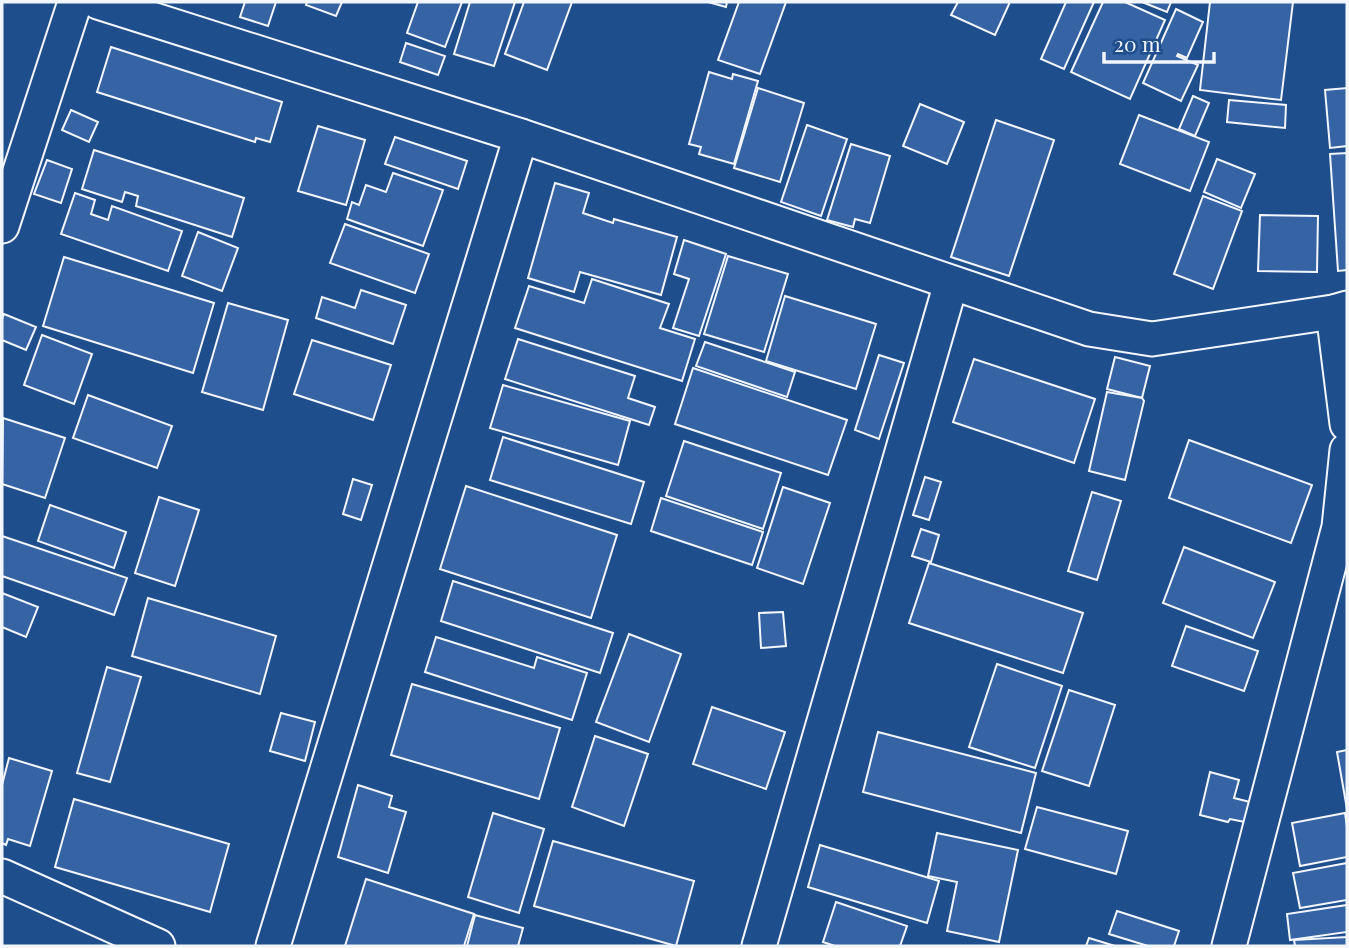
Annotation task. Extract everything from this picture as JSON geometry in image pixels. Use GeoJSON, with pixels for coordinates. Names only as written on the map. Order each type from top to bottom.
{"type":"FeatureCollection","features":[{"type":"Feature","properties":{"kind":"street"},"geometry":{"type":"LineString","coordinates":[[2,226],[75,2]]}},
{"type":"Feature","properties":{"kind":"street"},"geometry":{"type":"LineString","coordinates":[[97,2],[521,136],[1089,330],[1152,339],[1340,310],[1347,424]]}},
{"type":"Feature","properties":{"kind":"street"},"geometry":{"type":"LineString","coordinates":[[273,946],[521,136]]}},
{"type":"Feature","properties":{"kind":"street"},"geometry":{"type":"LineString","coordinates":[[759,946],[951,283]]}},
{"type":"Feature","properties":{"kind":"street"},"geometry":{"type":"LineString","coordinates":[[1228,946],[1339,527],[1347,450]]}},
{"type":"Feature","properties":{"kind":"street"},"geometry":{"type":"LineString","coordinates":[[2,876],[158,946]]}},
{"type":"Feature","properties":{"kind":"building"},"geometry":{"type":"Polygon","coordinates":[[[245,2],[276,2],[268,26],[240,17],[245,2]]]}},
{"type":"Feature","properties":{"kind":"building"},"geometry":{"type":"Polygon","coordinates":[[[307,2],[342,2],[336,16],[306,5],[307,2]]]}},
{"type":"Feature","properties":{"kind":"building"},"geometry":{"type":"Polygon","coordinates":[[[418,2],[462,2],[445,47],[407,33],[418,2]]]}},
{"type":"Feature","properties":{"kind":"building"},"geometry":{"type":"Polygon","coordinates":[[[470,2],[515,2],[494,66],[454,54],[470,2]]]}},
{"type":"Feature","properties":{"kind":"building"},"geometry":{"type":"Polygon","coordinates":[[[524,2],[572,2],[547,70],[505,54],[524,2]]]}},
{"type":"Feature","properties":{"kind":"building"},"geometry":{"type":"Polygon","coordinates":[[[708,2],[727,2],[726,7],[708,2]]]}},
{"type":"Feature","properties":{"kind":"building"},"geometry":{"type":"Polygon","coordinates":[[[739,2],[786,2],[760,74],[718,60],[739,2]]]}},
{"type":"Feature","properties":{"kind":"building"},"geometry":{"type":"Polygon","coordinates":[[[958,2],[1010,2],[995,35],[951,15],[958,2]]]}},
{"type":"Feature","properties":{"kind":"building"},"geometry":{"type":"Polygon","coordinates":[[[1066,2],[1094,2],[1064,69],[1041,59],[1066,2]]]}},
{"type":"Feature","properties":{"kind":"building"},"geometry":{"type":"Polygon","coordinates":[[[1103,2],[1125,2],[1165,20],[1130,99],[1071,72],[1103,2]]]}},
{"type":"Feature","properties":{"kind":"building"},"geometry":{"type":"Polygon","coordinates":[[[1142,2],[1171,2],[1167,12],[1142,2]]]}},
{"type":"Feature","properties":{"kind":"building"},"geometry":{"type":"Polygon","coordinates":[[[1210,2],[1293,2],[1281,100],[1200,90],[1210,2]]]}},
{"type":"Feature","properties":{"kind":"building"},"geometry":{"type":"Polygon","coordinates":[[[1176,9],[1203,22],[1187,58],[1178,54],[1177,56],[1198,65],[1181,101],[1143,83],[1176,9]]]}},
{"type":"Feature","properties":{"kind":"building"},"geometry":{"type":"Polygon","coordinates":[[[406,43],[445,56],[438,75],[400,62],[406,43]]]}},
{"type":"Feature","properties":{"kind":"building"},"geometry":{"type":"Polygon","coordinates":[[[111,47],[282,102],[270,142],[256,138],[255,142],[97,92],[111,47]]]}},
{"type":"Feature","properties":{"kind":"building"},"geometry":{"type":"Polygon","coordinates":[[[709,72],[732,79],[733,74],[758,81],[734,164],[699,154],[701,147],[689,144],[709,72]]]}},
{"type":"Feature","properties":{"kind":"building"},"geometry":{"type":"Polygon","coordinates":[[[758,88],[804,103],[780,182],[734,168],[758,88]]]}},
{"type":"Feature","properties":{"kind":"building"},"geometry":{"type":"Polygon","coordinates":[[[1347,88],[1347,146],[1330,148],[1325,90],[1347,88]]]}},
{"type":"Feature","properties":{"kind":"building"},"geometry":{"type":"Polygon","coordinates":[[[1193,96],[1209,103],[1195,136],[1179,129],[1193,96]]]}},
{"type":"Feature","properties":{"kind":"building"},"geometry":{"type":"Polygon","coordinates":[[[1229,100],[1286,105],[1285,128],[1227,122],[1229,100]]]}},
{"type":"Feature","properties":{"kind":"building"},"geometry":{"type":"Polygon","coordinates":[[[920,104],[964,122],[947,164],[903,146],[920,104]]]}},
{"type":"Feature","properties":{"kind":"building"},"geometry":{"type":"Polygon","coordinates":[[[71,110],[98,122],[89,142],[62,130],[71,110]]]}},
{"type":"Feature","properties":{"kind":"building"},"geometry":{"type":"Polygon","coordinates":[[[1139,115],[1209,142],[1190,191],[1120,164],[1139,115]]]}},
{"type":"Feature","properties":{"kind":"building"},"geometry":{"type":"Polygon","coordinates":[[[996,120],[1054,140],[1009,276],[951,257],[996,120]]]}},
{"type":"Feature","properties":{"kind":"building"},"geometry":{"type":"Polygon","coordinates":[[[807,125],[847,139],[821,216],[781,202],[807,125]]]}},
{"type":"Feature","properties":{"kind":"building"},"geometry":{"type":"Polygon","coordinates":[[[318,126],[365,140],[346,205],[298,191],[318,126]]]}},
{"type":"Feature","properties":{"kind":"building"},"geometry":{"type":"Polygon","coordinates":[[[395,137],[467,161],[458,189],[385,164],[395,137]]]}},
{"type":"Feature","properties":{"kind":"building"},"geometry":{"type":"Polygon","coordinates":[[[851,144],[890,156],[870,223],[855,219],[853,227],[827,220],[851,144]]]}},
{"type":"Feature","properties":{"kind":"building"},"geometry":{"type":"Polygon","coordinates":[[[94,150],[244,198],[232,237],[136,206],[138,196],[125,192],[122,202],[82,189],[94,150]]]}},
{"type":"Feature","properties":{"kind":"building"},"geometry":{"type":"Polygon","coordinates":[[[1347,153],[1347,270],[1338,271],[1330,154],[1347,153]]]}},
{"type":"Feature","properties":{"kind":"building"},"geometry":{"type":"Polygon","coordinates":[[[1217,159],[1255,174],[1241,208],[1204,192],[1217,159]]]}},
{"type":"Feature","properties":{"kind":"building"},"geometry":{"type":"Polygon","coordinates":[[[47,160],[72,169],[61,203],[34,194],[47,160]]]}},
{"type":"Feature","properties":{"kind":"building"},"geometry":{"type":"Polygon","coordinates":[[[393,173],[443,190],[423,246],[347,219],[352,202],[359,205],[366,185],[386,192],[393,173]]]}},
{"type":"Feature","properties":{"kind":"building"},"geometry":{"type":"Polygon","coordinates":[[[555,183],[589,193],[583,213],[613,223],[614,219],[677,237],[661,295],[580,272],[574,292],[528,278],[555,183]]]}},
{"type":"Feature","properties":{"kind":"building"},"geometry":{"type":"Polygon","coordinates":[[[75,193],[95,200],[91,214],[108,220],[112,206],[182,231],[168,271],[61,234],[75,193]]]}},
{"type":"Feature","properties":{"kind":"building"},"geometry":{"type":"Polygon","coordinates":[[[1203,196],[1242,211],[1213,289],[1174,274],[1203,196]]]}},
{"type":"Feature","properties":{"kind":"building"},"geometry":{"type":"Polygon","coordinates":[[[1260,215],[1318,216],[1317,272],[1258,271],[1260,215]]]}},
{"type":"Feature","properties":{"kind":"building"},"geometry":{"type":"Polygon","coordinates":[[[345,224],[429,254],[415,293],[330,263],[345,224]]]}},
{"type":"Feature","properties":{"kind":"building"},"geometry":{"type":"Polygon","coordinates":[[[198,232],[238,248],[222,291],[182,276],[198,232]]]}},
{"type":"Feature","properties":{"kind":"building"},"geometry":{"type":"Polygon","coordinates":[[[684,240],[726,254],[699,336],[673,328],[689,279],[674,274],[684,240]]]}},
{"type":"Feature","properties":{"kind":"building"},"geometry":{"type":"Polygon","coordinates":[[[728,256],[788,274],[764,352],[704,334],[728,256]]]}},
{"type":"Feature","properties":{"kind":"building"},"geometry":{"type":"Polygon","coordinates":[[[64,257],[214,303],[193,373],[43,326],[64,257]]]}},
{"type":"Feature","properties":{"kind":"building"},"geometry":{"type":"Polygon","coordinates":[[[592,279],[669,304],[660,328],[695,339],[682,381],[515,328],[529,286],[584,303],[592,279]]]}},
{"type":"Feature","properties":{"kind":"building"},"geometry":{"type":"Polygon","coordinates":[[[361,290],[406,305],[393,344],[316,318],[322,297],[355,308],[361,290]]]}},
{"type":"Feature","properties":{"kind":"building"},"geometry":{"type":"Polygon","coordinates":[[[785,296],[876,324],[856,389],[766,361],[785,296]]]}},
{"type":"Feature","properties":{"kind":"building"},"geometry":{"type":"Polygon","coordinates":[[[228,303],[288,320],[263,410],[202,392],[228,303]]]}},
{"type":"Feature","properties":{"kind":"building"},"geometry":{"type":"Polygon","coordinates":[[[4,314],[36,327],[26,350],[2,340],[4,314]]]}},
{"type":"Feature","properties":{"kind":"building"},"geometry":{"type":"Polygon","coordinates":[[[42,335],[92,354],[74,404],[24,385],[42,335]]]}},
{"type":"Feature","properties":{"kind":"building"},"geometry":{"type":"Polygon","coordinates":[[[518,339],[635,376],[628,398],[655,407],[649,425],[505,379],[518,339]]]}},
{"type":"Feature","properties":{"kind":"building"},"geometry":{"type":"Polygon","coordinates":[[[312,340],[391,365],[373,420],[294,394],[312,340]]]}},
{"type":"Feature","properties":{"kind":"building"},"geometry":{"type":"Polygon","coordinates":[[[705,342],[795,372],[787,397],[696,366],[705,342]]]}},
{"type":"Feature","properties":{"kind":"building"},"geometry":{"type":"Polygon","coordinates":[[[879,355],[904,363],[879,439],[855,430],[879,355]]]}},
{"type":"Feature","properties":{"kind":"building"},"geometry":{"type":"Polygon","coordinates":[[[1115,357],[1150,366],[1142,398],[1107,389],[1115,357]]]}},
{"type":"Feature","properties":{"kind":"building"},"geometry":{"type":"Polygon","coordinates":[[[974,359],[1095,399],[1074,463],[953,422],[974,359]]]}},
{"type":"Feature","properties":{"kind":"building"},"geometry":{"type":"Polygon","coordinates":[[[693,368],[847,420],[828,475],[675,424],[693,368]]]}},
{"type":"Feature","properties":{"kind":"building"},"geometry":{"type":"Polygon","coordinates":[[[503,385],[630,421],[618,465],[490,428],[503,385]]]}},
{"type":"Feature","properties":{"kind":"building"},"geometry":{"type":"Polygon","coordinates":[[[1107,392],[1142,398],[1144,401],[1125,480],[1089,471],[1107,392]]]}},
{"type":"Feature","properties":{"kind":"building"},"geometry":{"type":"Polygon","coordinates":[[[88,395],[172,426],[157,468],[73,438],[88,395]]]}},
{"type":"Feature","properties":{"kind":"building"},"geometry":{"type":"Polygon","coordinates":[[[3,418],[65,438],[45,498],[2,484],[3,418]]]}},
{"type":"Feature","properties":{"kind":"building"},"geometry":{"type":"Polygon","coordinates":[[[503,437],[644,482],[631,524],[490,480],[503,437]]]}},
{"type":"Feature","properties":{"kind":"building"},"geometry":{"type":"Polygon","coordinates":[[[1189,440],[1312,485],[1291,543],[1169,498],[1189,440]]]}},
{"type":"Feature","properties":{"kind":"building"},"geometry":{"type":"Polygon","coordinates":[[[684,441],[781,473],[763,529],[666,496],[684,441]]]}},
{"type":"Feature","properties":{"kind":"building"},"geometry":{"type":"Polygon","coordinates":[[[925,477],[941,482],[929,520],[913,515],[925,477]]]}},
{"type":"Feature","properties":{"kind":"building"},"geometry":{"type":"Polygon","coordinates":[[[353,479],[372,485],[361,520],[343,514],[353,479]]]}},
{"type":"Feature","properties":{"kind":"building"},"geometry":{"type":"Polygon","coordinates":[[[466,486],[617,535],[591,618],[440,569],[466,486]]]}},
{"type":"Feature","properties":{"kind":"building"},"geometry":{"type":"Polygon","coordinates":[[[783,487],[830,503],[803,584],[757,568],[783,487]]]}},
{"type":"Feature","properties":{"kind":"building"},"geometry":{"type":"Polygon","coordinates":[[[1092,492],[1121,501],[1097,580],[1068,571],[1092,492]]]}},
{"type":"Feature","properties":{"kind":"building"},"geometry":{"type":"Polygon","coordinates":[[[159,497],[199,510],[175,586],[135,573],[159,497]]]}},
{"type":"Feature","properties":{"kind":"building"},"geometry":{"type":"Polygon","coordinates":[[[661,498],[763,532],[752,565],[651,531],[661,498]]]}},
{"type":"Feature","properties":{"kind":"building"},"geometry":{"type":"Polygon","coordinates":[[[50,505],[126,532],[114,568],[38,541],[50,505]]]}},
{"type":"Feature","properties":{"kind":"building"},"geometry":{"type":"Polygon","coordinates":[[[921,529],[939,535],[931,562],[912,556],[921,529]]]}},
{"type":"Feature","properties":{"kind":"building"},"geometry":{"type":"Polygon","coordinates":[[[2,536],[127,578],[114,615],[2,576],[2,536]]]}},
{"type":"Feature","properties":{"kind":"building"},"geometry":{"type":"Polygon","coordinates":[[[1184,547],[1275,582],[1253,638],[1163,603],[1184,547]]]}},
{"type":"Feature","properties":{"kind":"building"},"geometry":{"type":"Polygon","coordinates":[[[929,563],[1083,613],[1063,673],[909,623],[929,563]]]}},
{"type":"Feature","properties":{"kind":"building"},"geometry":{"type":"Polygon","coordinates":[[[453,581],[613,633],[600,673],[441,621],[453,581]]]}},
{"type":"Feature","properties":{"kind":"building"},"geometry":{"type":"Polygon","coordinates":[[[2,593],[38,607],[26,637],[2,627],[2,593]]]}},
{"type":"Feature","properties":{"kind":"building"},"geometry":{"type":"Polygon","coordinates":[[[148,598],[276,636],[260,694],[132,656],[148,598]]]}},
{"type":"Feature","properties":{"kind":"building"},"geometry":{"type":"Polygon","coordinates":[[[783,612],[786,646],[761,648],[759,613],[783,612]]]}},
{"type":"Feature","properties":{"kind":"building"},"geometry":{"type":"Polygon","coordinates":[[[1186,626],[1258,651],[1244,691],[1172,666],[1186,626]]]}},
{"type":"Feature","properties":{"kind":"building"},"geometry":{"type":"Polygon","coordinates":[[[629,634],[681,654],[649,742],[596,722],[629,634]]]}},
{"type":"Feature","properties":{"kind":"building"},"geometry":{"type":"Polygon","coordinates":[[[436,637],[534,668],[537,657],[587,673],[572,720],[425,672],[436,637]]]}},
{"type":"Feature","properties":{"kind":"building"},"geometry":{"type":"Polygon","coordinates":[[[997,664],[1062,686],[1035,768],[969,747],[997,664]]]}},
{"type":"Feature","properties":{"kind":"building"},"geometry":{"type":"Polygon","coordinates":[[[107,667],[141,677],[110,782],[77,773],[107,667]]]}},
{"type":"Feature","properties":{"kind":"building"},"geometry":{"type":"Polygon","coordinates":[[[412,684],[560,728],[539,799],[391,755],[412,684]]]}},
{"type":"Feature","properties":{"kind":"building"},"geometry":{"type":"Polygon","coordinates":[[[1069,690],[1115,705],[1089,786],[1042,771],[1069,690]]]}},
{"type":"Feature","properties":{"kind":"building"},"geometry":{"type":"Polygon","coordinates":[[[712,707],[785,732],[766,789],[693,764],[712,707]]]}},
{"type":"Feature","properties":{"kind":"building"},"geometry":{"type":"Polygon","coordinates":[[[281,713],[315,722],[305,761],[270,751],[281,713]]]}},
{"type":"Feature","properties":{"kind":"building"},"geometry":{"type":"Polygon","coordinates":[[[878,732],[1036,773],[1021,833],[863,792],[878,732]]]}},
{"type":"Feature","properties":{"kind":"building"},"geometry":{"type":"Polygon","coordinates":[[[595,736],[648,754],[624,826],[572,807],[595,736]]]}},
{"type":"Feature","properties":{"kind":"building"},"geometry":{"type":"Polygon","coordinates":[[[1347,750],[1347,809],[1337,752],[1347,750]]]}},
{"type":"Feature","properties":{"kind":"building"},"geometry":{"type":"Polygon","coordinates":[[[9,758],[52,771],[30,846],[8,839],[6,845],[2,843],[2,785],[9,758]]]}},
{"type":"Feature","properties":{"kind":"building"},"geometry":{"type":"Polygon","coordinates":[[[1210,772],[1239,780],[1234,798],[1250,802],[1245,822],[1230,819],[1228,822],[1200,815],[1210,772]]]}},
{"type":"Feature","properties":{"kind":"building"},"geometry":{"type":"Polygon","coordinates":[[[358,785],[392,796],[389,807],[406,812],[388,873],[338,857],[358,785]]]}},
{"type":"Feature","properties":{"kind":"building"},"geometry":{"type":"Polygon","coordinates":[[[74,799],[229,844],[210,912],[55,867],[74,799]]]}},
{"type":"Feature","properties":{"kind":"building"},"geometry":{"type":"Polygon","coordinates":[[[1037,807],[1128,831],[1116,874],[1025,849],[1037,807]]]}},
{"type":"Feature","properties":{"kind":"building"},"geometry":{"type":"Polygon","coordinates":[[[493,813],[544,829],[519,913],[468,897],[493,813]]]}},
{"type":"Feature","properties":{"kind":"building"},"geometry":{"type":"Polygon","coordinates":[[[1345,813],[1347,857],[1300,866],[1292,823],[1345,813]]]}},
{"type":"Feature","properties":{"kind":"building"},"geometry":{"type":"Polygon","coordinates":[[[937,833],[1018,850],[999,942],[947,931],[957,882],[928,876],[937,833]]]}},
{"type":"Feature","properties":{"kind":"building"},"geometry":{"type":"Polygon","coordinates":[[[553,841],[694,881],[676,946],[534,906],[553,841]]]}},
{"type":"Feature","properties":{"kind":"building"},"geometry":{"type":"Polygon","coordinates":[[[820,845],[939,881],[927,923],[808,887],[820,845]]]}},
{"type":"Feature","properties":{"kind":"building"},"geometry":{"type":"Polygon","coordinates":[[[1347,863],[1347,900],[1300,908],[1293,873],[1347,863]]]}},
{"type":"Feature","properties":{"kind":"building"},"geometry":{"type":"Polygon","coordinates":[[[366,879],[474,914],[464,946],[345,946],[366,879]]]}},
{"type":"Feature","properties":{"kind":"building"},"geometry":{"type":"Polygon","coordinates":[[[836,902],[907,926],[900,946],[835,946],[823,942],[836,902]]]}},
{"type":"Feature","properties":{"kind":"building"},"geometry":{"type":"Polygon","coordinates":[[[1347,905],[1347,932],[1290,940],[1287,914],[1347,905]]]}},
{"type":"Feature","properties":{"kind":"building"},"geometry":{"type":"Polygon","coordinates":[[[1117,911],[1179,931],[1174,946],[1148,946],[1109,934],[1117,911]]]}},
{"type":"Feature","properties":{"kind":"building"},"geometry":{"type":"Polygon","coordinates":[[[475,915],[523,928],[518,946],[467,946],[475,915]]]}},
{"type":"Feature","properties":{"kind":"building"},"geometry":{"type":"Polygon","coordinates":[[[1347,937],[1347,946],[1295,946],[1294,940],[1347,937]]]}},
{"type":"Feature","properties":{"kind":"building"},"geometry":{"type":"Polygon","coordinates":[[[1089,938],[1115,946],[1086,946],[1089,938]]]}}]}
